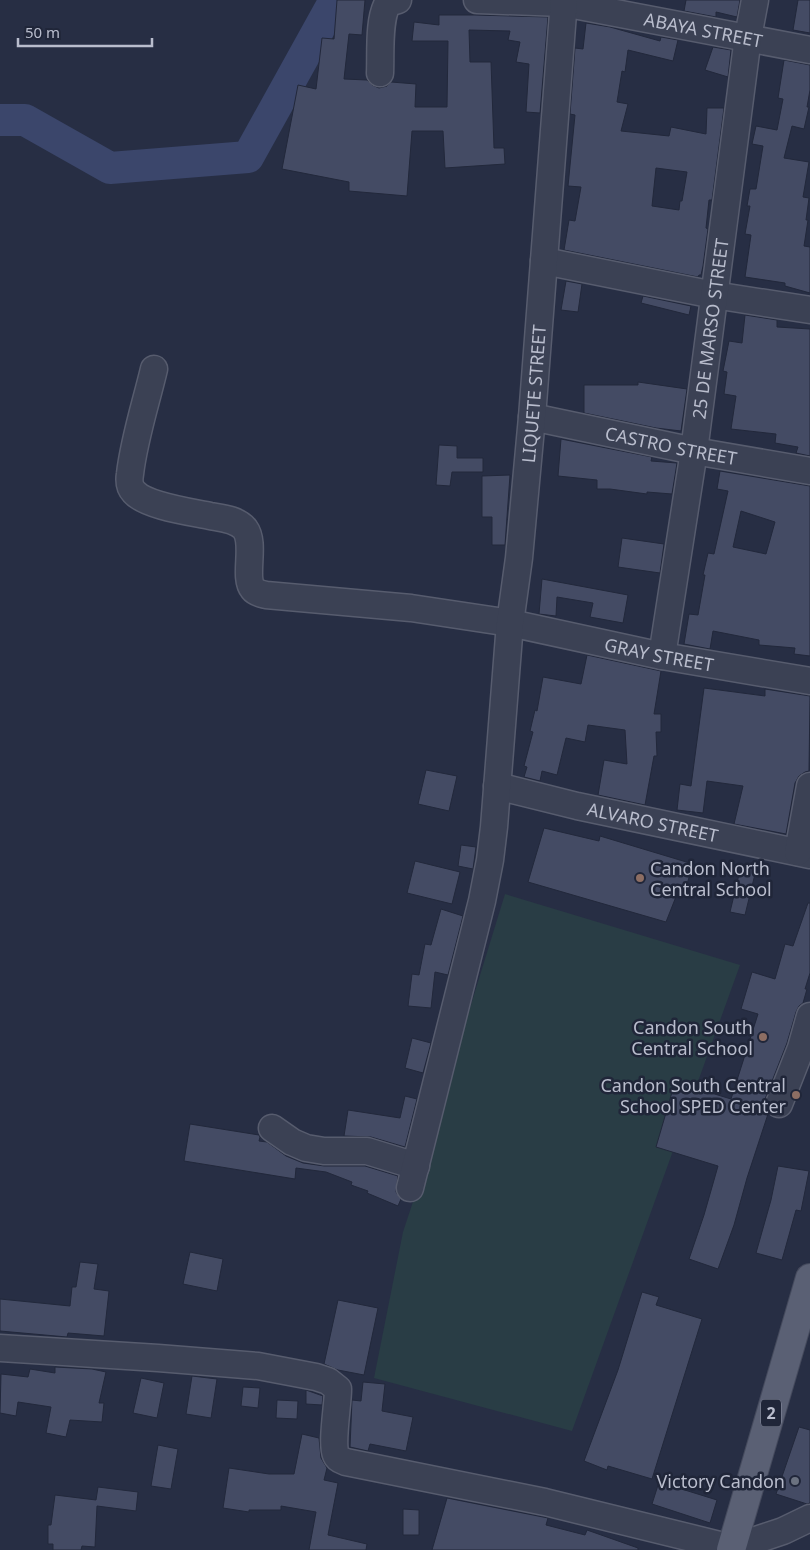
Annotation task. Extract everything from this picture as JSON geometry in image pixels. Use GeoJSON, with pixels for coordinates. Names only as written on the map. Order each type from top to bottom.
{"type":"FeatureCollection","features":[{"type":"Feature","properties":{"kind":"main road","name":"2"},"geometry":{"type":"LineString","coordinates":[[732,1549],[810,1278]]}},
{"type":"Feature","properties":{"kind":"street"},"geometry":{"type":"LineString","coordinates":[[380,74],[385,8],[388,3],[398,0]]}},
{"type":"Feature","properties":{"kind":"street","name":"ABAYA STREET"},"geometry":{"type":"LineString","coordinates":[[477,0],[563,2],[810,50]]}},
{"type":"Feature","properties":{"kind":"street","name":"25 DE MARSO STREET"},"geometry":{"type":"LineString","coordinates":[[662,656],[694,451],[748,37],[755,0]]}},
{"type":"Feature","properties":{"kind":"street","name":"LIQUETE STREET"},"geometry":{"type":"LineString","coordinates":[[272,1128],[292,1142],[306,1148],[324,1151],[367,1152],[413,1177],[482,901],[490,860],[510,623],[519,558],[532,417],[563,2]]}},
{"type":"Feature","properties":{"kind":"street"},"geometry":{"type":"LineString","coordinates":[[544,261],[714,295],[810,310]]}},
{"type":"Feature","properties":{"kind":"street","name":"GRAY STREET"},"geometry":{"type":"LineString","coordinates":[[154,369],[133,456],[130,475],[130,485],[133,492],[144,499],[170,508],[228,519],[239,523],[244,528],[249,542],[250,579],[253,589],[266,596],[411,608],[510,623],[662,656],[810,681]]}},
{"type":"Feature","properties":{"kind":"street","name":"CASTRO STREET"},"geometry":{"type":"LineString","coordinates":[[532,417],[694,451],[810,472]]}},
{"type":"Feature","properties":{"kind":"street","name":"ALVARO STREET"},"geometry":{"type":"LineString","coordinates":[[497,786],[577,806],[804,854]]}},
{"type":"Feature","properties":{"kind":"street"},"geometry":{"type":"LineString","coordinates":[[804,854],[810,786]]}},
{"type":"Feature","properties":{"kind":"street"},"geometry":{"type":"LineString","coordinates":[[780,1104],[805,1050],[810,1016]]}},
{"type":"Feature","properties":{"kind":"street"},"geometry":{"type":"LineString","coordinates":[[0,1348],[248,1366],[316,1377],[328,1381],[338,1389],[335,1453],[339,1459],[346,1462],[545,1502],[732,1549],[784,1531],[810,1518]]}},
{"type":"Feature","properties":{"kind":"shaded area"},"geometry":{"type":"Polygon","coordinates":[[[505,894],[740,965],[572,1431],[374,1378],[403,1232],[434,1138],[446,1086],[505,894]]]}},
{"type":"Feature","properties":{"kind":"building"},"geometry":{"type":"Polygon","coordinates":[[[337,0],[365,0],[362,35],[349,34],[344,79],[367,80],[379,88],[387,86],[391,82],[416,84],[415,107],[447,107],[448,41],[412,41],[414,22],[439,25],[439,15],[548,17],[540,113],[526,112],[529,64],[516,62],[520,42],[508,40],[510,31],[469,30],[470,62],[491,62],[494,148],[504,148],[505,164],[445,168],[443,131],[412,131],[407,196],[349,191],[349,182],[282,169],[298,85],[316,89],[322,38],[334,39],[337,0]]]}},
{"type":"Feature","properties":{"kind":"building"},"geometry":{"type":"Polygon","coordinates":[[[686,0],[740,0],[737,17],[716,12],[716,17],[684,11],[686,0]]]}},
{"type":"Feature","properties":{"kind":"building"},"geometry":{"type":"Polygon","coordinates":[[[798,0],[810,0],[810,33],[793,30],[798,0]]]}},
{"type":"Feature","properties":{"kind":"building"},"geometry":{"type":"Polygon","coordinates":[[[586,23],[610,27],[660,41],[661,37],[678,40],[673,61],[628,50],[625,72],[622,71],[617,102],[628,104],[621,131],[669,136],[671,127],[706,134],[707,108],[724,108],[712,200],[709,200],[706,228],[708,229],[703,266],[701,275],[698,277],[564,250],[569,220],[575,221],[581,187],[568,186],[575,115],[570,114],[575,48],[583,49],[586,23]],[[656,168],[652,206],[679,210],[687,172],[656,168]]]}},
{"type":"Feature","properties":{"kind":"building"},"geometry":{"type":"Polygon","coordinates":[[[713,47],[731,50],[728,77],[705,70],[713,47]]]}},
{"type":"Feature","properties":{"kind":"building"},"geometry":{"type":"Polygon","coordinates":[[[784,60],[810,65],[810,90],[807,107],[809,107],[804,129],[792,126],[784,158],[809,162],[803,197],[809,198],[804,246],[810,247],[810,293],[785,286],[785,283],[745,277],[751,235],[745,234],[750,206],[747,206],[750,189],[756,189],[763,146],[752,144],[756,126],[777,130],[783,99],[778,98],[784,60]]]}},
{"type":"Feature","properties":{"kind":"building"},"geometry":{"type":"Polygon","coordinates":[[[566,281],[582,284],[578,312],[561,310],[566,281]]]}},
{"type":"Feature","properties":{"kind":"building"},"geometry":{"type":"Polygon","coordinates":[[[643,296],[691,306],[689,315],[641,303],[643,296]]]}},
{"type":"Feature","properties":{"kind":"building"},"geometry":{"type":"Polygon","coordinates":[[[745,315],[777,320],[777,327],[810,329],[810,456],[796,453],[798,447],[775,443],[776,434],[731,429],[736,396],[724,394],[727,372],[723,371],[729,341],[742,343],[745,315]]]}},
{"type":"Feature","properties":{"kind":"building"},"geometry":{"type":"Polygon","coordinates":[[[638,382],[687,389],[681,431],[656,428],[584,413],[584,385],[638,385],[638,382]]]}},
{"type":"Feature","properties":{"kind":"building"},"geometry":{"type":"Polygon","coordinates":[[[561,439],[652,457],[651,461],[677,463],[672,494],[647,492],[647,494],[597,489],[597,480],[558,476],[561,439]]]}},
{"type":"Feature","properties":{"kind":"building"},"geometry":{"type":"Polygon","coordinates":[[[439,445],[457,446],[457,458],[483,458],[483,472],[452,472],[450,486],[436,485],[439,445]]]}},
{"type":"Feature","properties":{"kind":"building"},"geometry":{"type":"Polygon","coordinates":[[[720,471],[810,486],[810,656],[794,654],[795,648],[759,645],[759,640],[713,631],[710,649],[684,644],[689,614],[698,615],[708,553],[714,554],[728,491],[717,489],[720,471]],[[741,511],[733,547],[766,554],[775,522],[741,511]]]}},
{"type":"Feature","properties":{"kind":"building"},"geometry":{"type":"Polygon","coordinates":[[[510,475],[505,545],[492,545],[492,517],[482,517],[482,476],[510,475]]]}},
{"type":"Feature","properties":{"kind":"building"},"geometry":{"type":"Polygon","coordinates":[[[622,538],[664,544],[660,573],[618,567],[622,538]]]}},
{"type":"Feature","properties":{"kind":"building"},"geometry":{"type":"Polygon","coordinates":[[[542,579],[628,595],[623,623],[590,617],[593,603],[557,597],[556,616],[539,614],[542,579]]]}},
{"type":"Feature","properties":{"kind":"building"},"geometry":{"type":"Polygon","coordinates":[[[587,655],[661,671],[654,714],[661,714],[661,732],[656,732],[657,756],[654,756],[645,805],[598,795],[604,760],[627,764],[625,730],[588,725],[585,742],[566,738],[557,775],[542,771],[540,781],[524,777],[527,767],[524,766],[533,732],[530,731],[535,710],[537,711],[543,677],[581,684],[587,655]]]}},
{"type":"Feature","properties":{"kind":"building"},"geometry":{"type":"Polygon","coordinates":[[[704,688],[765,696],[765,689],[810,696],[809,771],[799,776],[795,783],[786,834],[734,824],[743,786],[707,781],[703,813],[677,810],[680,784],[691,786],[704,688]]]}},
{"type":"Feature","properties":{"kind":"building"},"geometry":{"type":"Polygon","coordinates":[[[426,770],[457,776],[449,811],[418,804],[426,770]]]}},
{"type":"Feature","properties":{"kind":"building"},"geometry":{"type":"Polygon","coordinates":[[[544,828],[599,841],[600,836],[693,864],[685,891],[679,889],[666,922],[528,882],[544,828]]]}},
{"type":"Feature","properties":{"kind":"building"},"geometry":{"type":"Polygon","coordinates":[[[461,845],[476,847],[473,869],[458,866],[461,845]]]}},
{"type":"Feature","properties":{"kind":"building"},"geometry":{"type":"Polygon","coordinates":[[[415,861],[460,872],[452,904],[407,893],[415,861]]]}},
{"type":"Feature","properties":{"kind":"building"},"geometry":{"type":"Polygon","coordinates":[[[741,866],[756,870],[745,915],[730,912],[741,866]]]}},
{"type":"Feature","properties":{"kind":"building"},"geometry":{"type":"Polygon","coordinates":[[[808,903],[810,903],[810,973],[805,989],[807,989],[803,1003],[796,1012],[787,1043],[765,1099],[764,1107],[768,1114],[734,1225],[718,1269],[689,1259],[718,1166],[656,1147],[675,1082],[731,1099],[758,1014],[741,1009],[752,972],[775,979],[785,944],[793,946],[808,903]]]}},
{"type":"Feature","properties":{"kind":"building"},"geometry":{"type":"Polygon","coordinates":[[[441,909],[463,916],[448,975],[435,972],[431,1008],[408,1006],[412,974],[419,975],[425,944],[431,945],[441,909]]]}},
{"type":"Feature","properties":{"kind":"building"},"geometry":{"type":"Polygon","coordinates":[[[412,1038],[431,1043],[423,1073],[405,1068],[412,1038]]]}},
{"type":"Feature","properties":{"kind":"building"},"geometry":{"type":"Polygon","coordinates":[[[405,1096],[417,1099],[405,1147],[371,1137],[344,1136],[348,1110],[400,1118],[405,1096]]]}},
{"type":"Feature","properties":{"kind":"building"},"geometry":{"type":"Polygon","coordinates":[[[190,1124],[259,1135],[259,1141],[267,1142],[286,1156],[303,1163],[324,1166],[365,1166],[398,1176],[396,1192],[401,1199],[398,1206],[351,1185],[352,1182],[326,1172],[296,1168],[295,1179],[184,1161],[190,1124]]]}},
{"type":"Feature","properties":{"kind":"building"},"geometry":{"type":"Polygon","coordinates":[[[778,1166],[809,1171],[801,1211],[796,1210],[782,1260],[756,1253],[771,1200],[778,1166]]]}},
{"type":"Feature","properties":{"kind":"building"},"geometry":{"type":"Polygon","coordinates":[[[190,1252],[223,1259],[217,1291],[183,1284],[190,1252]]]}},
{"type":"Feature","properties":{"kind":"building"},"geometry":{"type":"Polygon","coordinates":[[[80,1262],[98,1264],[94,1289],[109,1291],[104,1336],[68,1333],[67,1337],[0,1331],[0,1299],[70,1306],[72,1287],[76,1287],[80,1262]]]}},
{"type":"Feature","properties":{"kind":"building"},"geometry":{"type":"Polygon","coordinates":[[[642,1292],[659,1297],[656,1305],[702,1319],[652,1479],[608,1466],[607,1470],[584,1461],[618,1370],[642,1292]]]}},
{"type":"Feature","properties":{"kind":"building"},"geometry":{"type":"Polygon","coordinates":[[[338,1300],[378,1308],[364,1375],[338,1370],[324,1364],[338,1300]]]}},
{"type":"Feature","properties":{"kind":"building"},"geometry":{"type":"Polygon","coordinates":[[[55,1367],[92,1369],[106,1372],[99,1403],[104,1403],[102,1422],[70,1420],[66,1437],[46,1433],[51,1407],[18,1402],[16,1416],[0,1413],[1,1374],[28,1377],[30,1369],[55,1373],[55,1367]]]}},
{"type":"Feature","properties":{"kind":"building"},"geometry":{"type":"Polygon","coordinates":[[[192,1376],[217,1379],[211,1418],[186,1414],[192,1376]]]}},
{"type":"Feature","properties":{"kind":"building"},"geometry":{"type":"Polygon","coordinates":[[[141,1378],[164,1383],[157,1418],[133,1413],[141,1378]]]}},
{"type":"Feature","properties":{"kind":"building"},"geometry":{"type":"Polygon","coordinates":[[[363,1382],[385,1384],[382,1411],[413,1417],[406,1451],[370,1444],[368,1451],[350,1447],[352,1400],[361,1401],[363,1382]]]}},
{"type":"Feature","properties":{"kind":"building"},"geometry":{"type":"Polygon","coordinates":[[[243,1387],[260,1388],[258,1408],[241,1406],[243,1387]]]}},
{"type":"Feature","properties":{"kind":"building"},"geometry":{"type":"Polygon","coordinates":[[[306,1390],[323,1396],[322,1405],[306,1404],[306,1390]]]}},
{"type":"Feature","properties":{"kind":"building"},"geometry":{"type":"Polygon","coordinates":[[[277,1400],[298,1401],[297,1419],[276,1418],[277,1400]]]}},
{"type":"Feature","properties":{"kind":"building"},"geometry":{"type":"Polygon","coordinates":[[[799,1427],[810,1430],[810,1503],[807,1504],[776,1494],[799,1427]]]}},
{"type":"Feature","properties":{"kind":"building"},"geometry":{"type":"Polygon","coordinates":[[[302,1434],[319,1438],[321,1458],[327,1468],[324,1480],[338,1483],[328,1535],[367,1544],[366,1550],[309,1550],[316,1512],[281,1506],[281,1510],[249,1510],[249,1512],[223,1508],[229,1468],[269,1474],[294,1474],[302,1434]]]}},
{"type":"Feature","properties":{"kind":"building"},"geometry":{"type":"Polygon","coordinates":[[[158,1445],[178,1449],[171,1489],[151,1486],[158,1445]]]}},
{"type":"Feature","properties":{"kind":"building"},"geometry":{"type":"Polygon","coordinates":[[[659,1482],[717,1500],[710,1523],[652,1504],[659,1482]]]}},
{"type":"Feature","properties":{"kind":"building"},"geometry":{"type":"Polygon","coordinates":[[[98,1487],[138,1492],[136,1511],[97,1506],[95,1547],[82,1546],[81,1550],[53,1550],[53,1544],[48,1544],[48,1525],[51,1525],[55,1495],[96,1500],[98,1487]]]}},
{"type":"Feature","properties":{"kind":"building"},"geometry":{"type":"Polygon","coordinates":[[[447,1498],[548,1518],[546,1525],[585,1535],[587,1530],[638,1548],[638,1550],[432,1550],[447,1498]]]}},
{"type":"Feature","properties":{"kind":"building"},"geometry":{"type":"Polygon","coordinates":[[[403,1509],[419,1510],[419,1535],[403,1535],[403,1509]]]}},
{"type":"Feature","properties":{"kind":"waterway"},"geometry":{"type":"LineString","coordinates":[[0,120],[25,120],[110,168],[248,157],[335,0]]}},
{"type":"Feature","properties":{"kind":"place","name":"Candon North Central School"},"geometry":{"type":"Point","coordinates":[640,878]}},
{"type":"Feature","properties":{"kind":"place","name":"Candon South Central School"},"geometry":{"type":"Point","coordinates":[763,1037]}},
{"type":"Feature","properties":{"kind":"place","name":"Candon South Central School SPED Center"},"geometry":{"type":"Point","coordinates":[796,1095]}},
{"type":"Feature","properties":{"kind":"place","name":"Victory Candon"},"geometry":{"type":"Point","coordinates":[795,1481]}}]}
